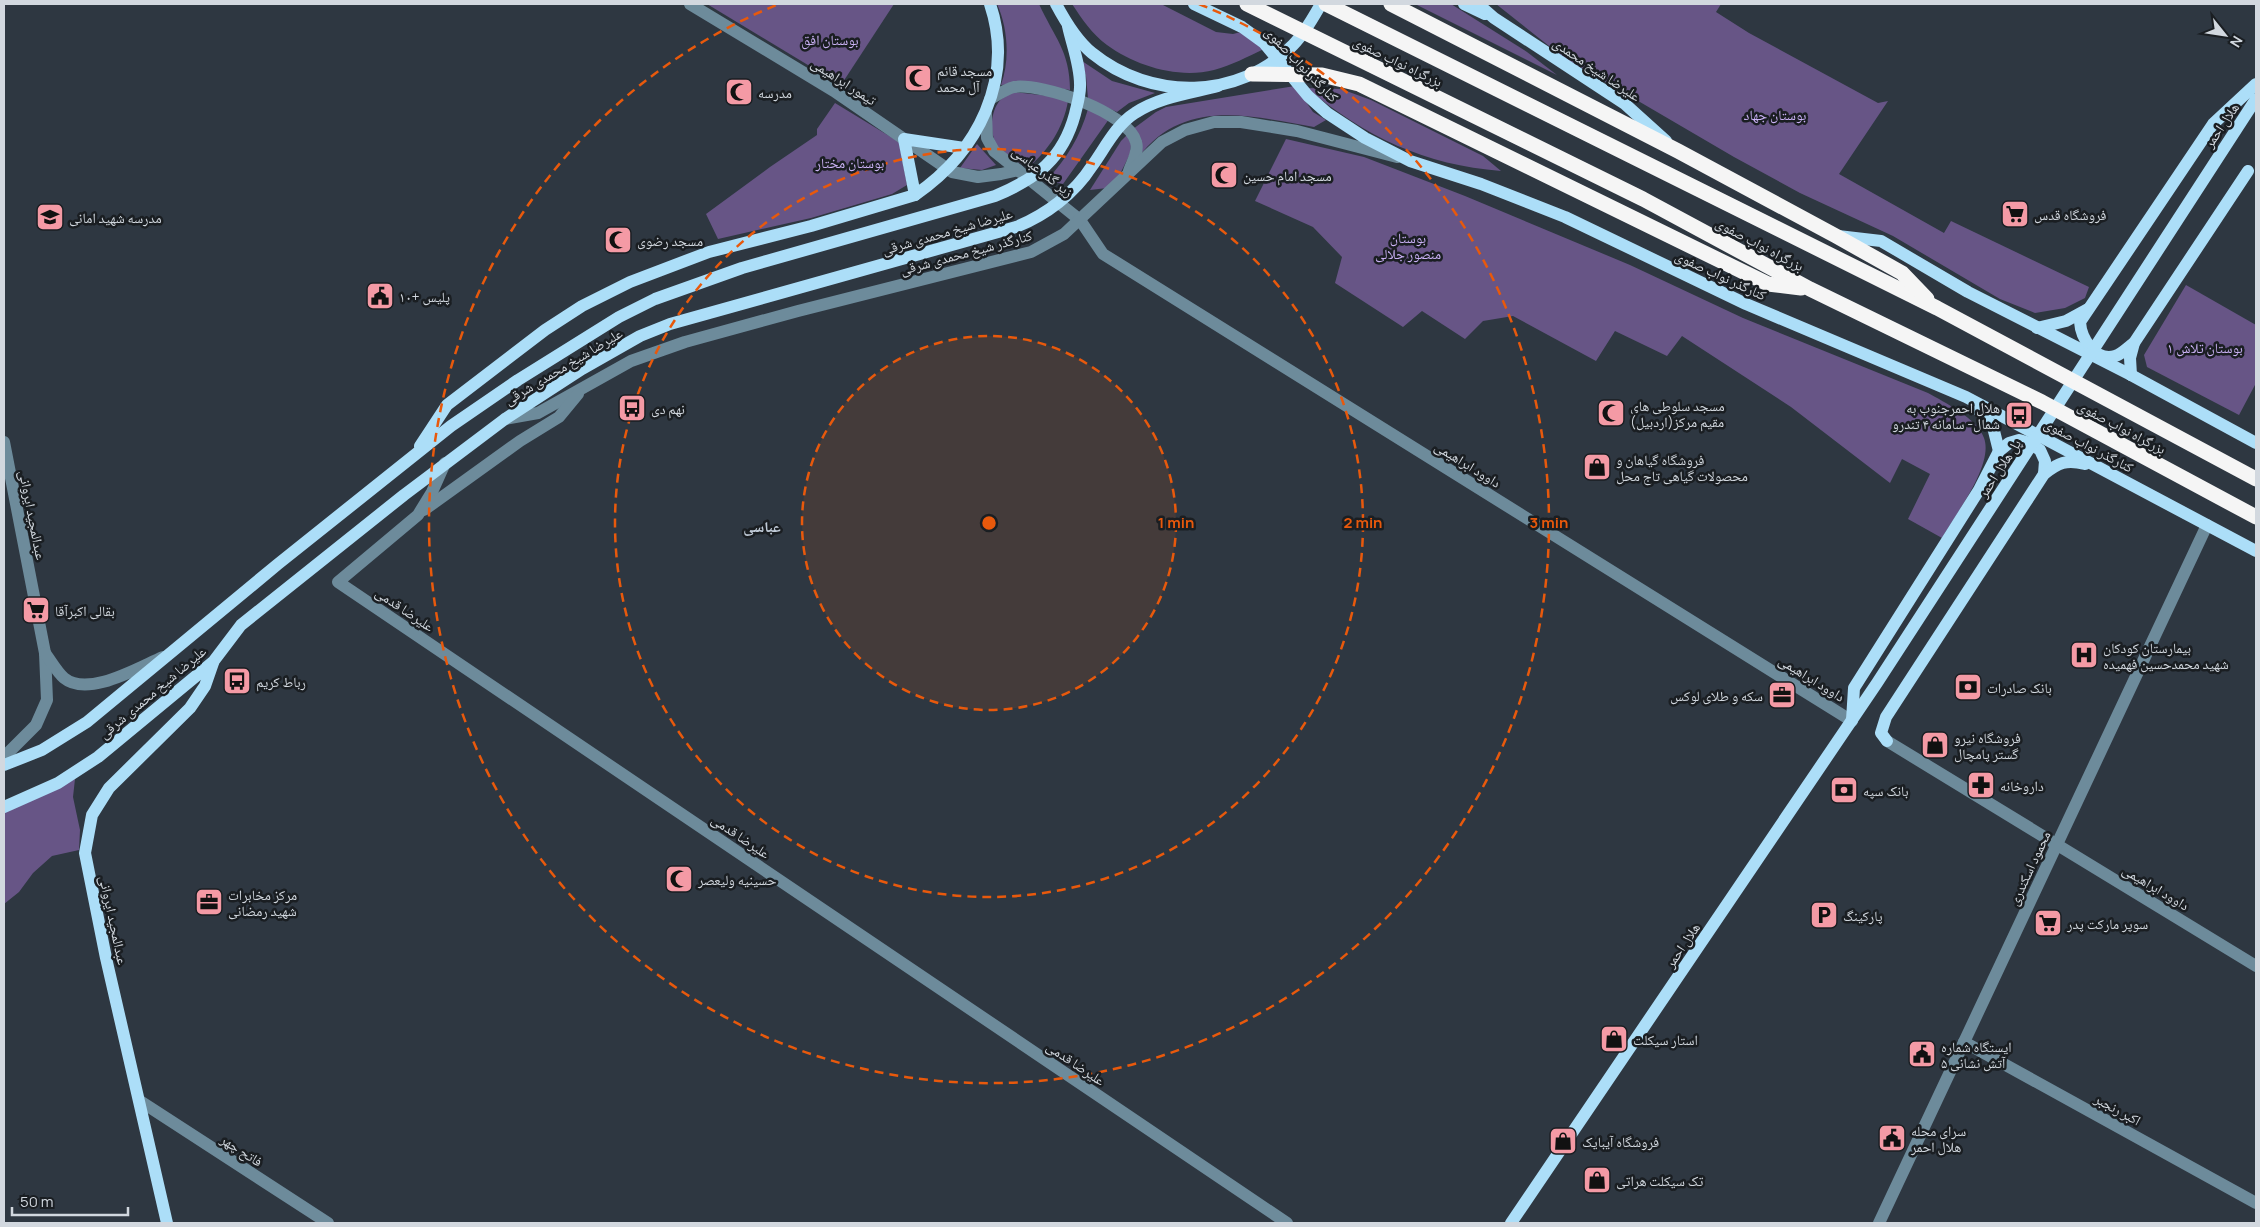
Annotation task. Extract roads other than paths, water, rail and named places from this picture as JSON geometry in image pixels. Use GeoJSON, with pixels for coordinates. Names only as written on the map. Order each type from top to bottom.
{"type":"FeatureCollection","features":[{"type":"Feature","properties":{"kind":"highway","name":"بزرگراه نواب صفوی"},"geometry":{"type":"LineString","coordinates":[[1247,4],[1643,200],[1810,289],[2042,402],[2256,517]]}},
{"type":"Feature","properties":{"kind":"highway","name":"بزرگراه نواب صفوی"},"geometry":{"type":"LineString","coordinates":[[1326,4],[1937,308],[2256,479]]}},
{"type":"Feature","properties":{"kind":"highway"},"geometry":{"type":"LineString","coordinates":[[1391,4],[1623,125],[1678,151],[1836,236],[1902,273],[1937,308]]}},
{"type":"Feature","properties":{"kind":"highway"},"geometry":{"type":"LineString","coordinates":[[1252,74],[1322,76],[1359,84],[1768,284],[1810,289]]}},
{"type":"Feature","properties":{"kind":"main road"},"geometry":{"type":"LineString","coordinates":[[413,457],[447,405],[545,330],[582,306],[630,282],[709,252],[811,226],[915,195],[946,168],[964,148],[986,114],[999,57],[997,31],[990,4]]}},
{"type":"Feature","properties":{"kind":"main road"},"geometry":{"type":"LineString","coordinates":[[1056,4],[1068,26],[1091,52],[1118,72],[1150,84],[1184,89],[1218,86],[1252,74],[1274,61],[1294,44],[1310,24],[1322,4]]}},
{"type":"Feature","properties":{"kind":"main road","name":"کنارگذر نواب صفوی"},"geometry":{"type":"LineString","coordinates":[[1194,4],[1242,27],[1264,43],[1308,96],[1338,121],[1365,138],[1410,160],[1481,184],[1565,217],[1746,304],[1966,397],[2256,551]]}},
{"type":"Feature","properties":{"kind":"main road"},"geometry":{"type":"LineString","coordinates":[[1464,4],[1494,18]]}},
{"type":"Feature","properties":{"kind":"main road"},"geometry":{"type":"LineString","coordinates":[[1478,4],[1494,18]]}},
{"type":"Feature","properties":{"kind":"main road","name":"علیرضا شیخ محمدی"},"geometry":{"type":"LineString","coordinates":[[1494,18],[1625,104],[1678,151]]}},
{"type":"Feature","properties":{"kind":"main road","name":"علیرضا شیخ محمدی شرقی"},"geometry":{"type":"LineString","coordinates":[[4,765],[42,750],[87,722],[452,426],[518,380],[619,317],[655,299],[742,268],[988,198],[1020,185],[1052,160],[1063,143],[1072,122],[1080,86],[1068,26]]}},
{"type":"Feature","properties":{"kind":"main road"},"geometry":{"type":"LineString","coordinates":[[2252,171],[2134,343],[2120,354],[2112,357],[2095,351],[2086,344],[2081,333],[2080,322],[2089,308],[2213,124],[2256,84]]}},
{"type":"Feature","properties":{"kind":"main road","name":"علیرضا شیخ محمدی شرقی"},"geometry":{"type":"LineString","coordinates":[[4,807],[58,783],[98,757],[213,662],[241,625],[505,418],[582,368],[626,344],[670,324],[1016,228],[1039,218],[1059,202],[1090,169],[1117,129],[1134,113],[1153,103],[1218,86]]}},
{"type":"Feature","properties":{"kind":"main road","name":"هلال احمر"},"geometry":{"type":"LineString","coordinates":[[2210,168],[2256,99]]}},
{"type":"Feature","properties":{"kind":"main road"},"geometry":{"type":"LineString","coordinates":[[915,195],[904,139],[964,148]]}},
{"type":"Feature","properties":{"kind":"main road","name":"پل هلال احمر"},"geometry":{"type":"LineString","coordinates":[[1877,683],[2210,168]]}},
{"type":"Feature","properties":{"kind":"main road"},"geometry":{"type":"LineString","coordinates":[[1836,236],[1881,242],[1968,292],[2131,375],[2256,443]]}},
{"type":"Feature","properties":{"kind":"main road"},"geometry":{"type":"LineString","coordinates":[[2036,328],[2066,321],[2089,308]]}},
{"type":"Feature","properties":{"kind":"main road"},"geometry":{"type":"LineString","coordinates":[[2131,375],[2130,358],[2134,343]]}},
{"type":"Feature","properties":{"kind":"main road"},"geometry":{"type":"LineString","coordinates":[[1966,397],[1993,427],[1999,451]]}},
{"type":"Feature","properties":{"kind":"main road"},"geometry":{"type":"LineString","coordinates":[[1852,721],[1854,688],[1979,490],[1999,451],[2009,443],[2019,440],[2030,443],[2040,450],[2045,461],[2044,474]]}},
{"type":"Feature","properties":{"kind":"main road"},"geometry":{"type":"LineString","coordinates":[[1887,742],[1881,733],[1886,717],[2044,474],[2059,462],[2071,461],[2100,468]]}},
{"type":"Feature","properties":{"kind":"main road","name":"عبدالمجید ایروانی"},"geometry":{"type":"LineString","coordinates":[[167,1223],[106,958],[84,853],[92,815],[109,788],[190,708],[205,686],[213,662]]}},
{"type":"Feature","properties":{"kind":"main road","name":"هلال احمر"},"geometry":{"type":"LineString","coordinates":[[1511,1223],[1877,683]]}},
{"type":"Feature","properties":{"kind":"street","name":"تیمور ابراهیمی"},"geometry":{"type":"LineString","coordinates":[[690,4],[834,91],[952,172],[978,177],[994,176],[1018,170]]}},
{"type":"Feature","properties":{"kind":"street"},"geometry":{"type":"LineString","coordinates":[[990,99],[1014,87],[1027,88],[1064,94],[1110,114],[1136,140],[1137,149],[1128,173]]}},
{"type":"Feature","properties":{"kind":"street","name":"زیر گذر عباسی"},"geometry":{"type":"LineString","coordinates":[[986,114],[987,138],[994,151],[1080,220]]}},
{"type":"Feature","properties":{"kind":"street","name":"کنارگذر شیخ محمدی شرقی"},"geometry":{"type":"LineString","coordinates":[[505,418],[538,414],[631,362],[685,342],[798,311],[1032,252],[1064,234],[1162,142],[1185,130],[1214,122],[1241,122],[1297,132],[1410,160]]}},
{"type":"Feature","properties":{"kind":"street","name":"داوود ابراهیمی"},"geometry":{"type":"LineString","coordinates":[[1080,220],[1103,254],[1852,721]]}},
{"type":"Feature","properties":{"kind":"street"},"geometry":{"type":"LineString","coordinates":[[418,515],[520,441],[560,417],[584,387]]}},
{"type":"Feature","properties":{"kind":"street","name":"عبدالمجید ایروانی"},"geometry":{"type":"LineString","coordinates":[[4,442],[45,653],[47,700],[36,725],[4,757]]}},
{"type":"Feature","properties":{"kind":"street","name":"علیرضا قدمی"},"geometry":{"type":"LineString","coordinates":[[445,464],[432,492],[418,515],[338,582],[1286,1223]]}},
{"type":"Feature","properties":{"kind":"street","name":"محمود اسکندری"},"geometry":{"type":"LineString","coordinates":[[1879,1223],[2207,525]]}},
{"type":"Feature","properties":{"kind":"street"},"geometry":{"type":"LineString","coordinates":[[45,653],[65,679],[86,686],[107,681],[170,654]]}},
{"type":"Feature","properties":{"kind":"street","name":"داوود ابراهیمی"},"geometry":{"type":"LineString","coordinates":[[1887,742],[2256,966]]}},
{"type":"Feature","properties":{"kind":"street","name":"اکبر رنجبر"},"geometry":{"type":"LineString","coordinates":[[1964,1042],[2256,1203]]}},
{"type":"Feature","properties":{"kind":"street","name":"فاتح چهر"},"geometry":{"type":"LineString","coordinates":[[140,1101],[328,1223]]}},
{"type":"Feature","properties":{"kind":"place","name":"مسجد قائم آل محمد"},"geometry":{"type":"Point","coordinates":[918,78]}},
{"type":"Feature","properties":{"kind":"place","name":"مدرسه"},"geometry":{"type":"Point","coordinates":[739,92]}},
{"type":"Feature","properties":{"kind":"place","name":"مسجد امام حسین"},"geometry":{"type":"Point","coordinates":[1224,175]}},
{"type":"Feature","properties":{"kind":"place","name":"فروشگاه قدس"},"geometry":{"type":"Point","coordinates":[2015,214]}},
{"type":"Feature","properties":{"kind":"place","name":"مدرسه شهید امانی"},"geometry":{"type":"Point","coordinates":[50,217]}},
{"type":"Feature","properties":{"kind":"place","name":"مسجد رضوی"},"geometry":{"type":"Point","coordinates":[618,240]}},
{"type":"Feature","properties":{"kind":"place","name":"پلیس +۱۰"},"geometry":{"type":"Point","coordinates":[380,296]}},
{"type":"Feature","properties":{"kind":"place","name":"نهم دی"},"geometry":{"type":"Point","coordinates":[632,408]}},
{"type":"Feature","properties":{"kind":"place","name":"مسجد سلوطی های مقیم مرکز(اردبیل)"},"geometry":{"type":"Point","coordinates":[1611,413]}},
{"type":"Feature","properties":{"kind":"place","name":"هلال احمرجنوب به شمال- سامانه ۴ تندرو"},"geometry":{"type":"Point","coordinates":[2019,415]}},
{"type":"Feature","properties":{"kind":"place","name":"فروشگاه گیاهان و محصولات گیاهی تاج محل"},"geometry":{"type":"Point","coordinates":[1597,467]}},
{"type":"Feature","properties":{"kind":"place","name":"بقالی اکبرآقا"},"geometry":{"type":"Point","coordinates":[36,610]}},
{"type":"Feature","properties":{"kind":"place","name":"بیمارستان کودکان شهید محمدحسین فهمیده"},"geometry":{"type":"Point","coordinates":[2084,655]}},
{"type":"Feature","properties":{"kind":"place","name":"رباط کریم"},"geometry":{"type":"Point","coordinates":[237,681]}},
{"type":"Feature","properties":{"kind":"place","name":"بانک صادرات"},"geometry":{"type":"Point","coordinates":[1968,687]}},
{"type":"Feature","properties":{"kind":"place","name":"سکه و طلای لوکس"},"geometry":{"type":"Point","coordinates":[1782,695]}},
{"type":"Feature","properties":{"kind":"place","name":"فروشگاه نیرو گستر پامچال"},"geometry":{"type":"Point","coordinates":[1935,745]}},
{"type":"Feature","properties":{"kind":"place","name":"داروخانه"},"geometry":{"type":"Point","coordinates":[1981,785]}},
{"type":"Feature","properties":{"kind":"place","name":"بانک سپه"},"geometry":{"type":"Point","coordinates":[1844,790]}},
{"type":"Feature","properties":{"kind":"place","name":"حسینیه ولیعصر"},"geometry":{"type":"Point","coordinates":[679,879]}},
{"type":"Feature","properties":{"kind":"place","name":"مرکز مخابرات شهید رمضانی"},"geometry":{"type":"Point","coordinates":[209,902]}},
{"type":"Feature","properties":{"kind":"place","name":"پارکینگ"},"geometry":{"type":"Point","coordinates":[1824,915]}},
{"type":"Feature","properties":{"kind":"place","name":"سوپر مارکت پدر"},"geometry":{"type":"Point","coordinates":[2048,923]}},
{"type":"Feature","properties":{"kind":"place","name":"استار سیکلت"},"geometry":{"type":"Point","coordinates":[1614,1039]}},
{"type":"Feature","properties":{"kind":"place","name":"ایستگاه شماره ۵ آتش نشانی"},"geometry":{"type":"Point","coordinates":[1922,1054]}},
{"type":"Feature","properties":{"kind":"place","name":"سرای محله هلال احمر"},"geometry":{"type":"Point","coordinates":[1892,1138]}},
{"type":"Feature","properties":{"kind":"place","name":"فروشگاه آیبایک"},"geometry":{"type":"Point","coordinates":[1563,1141]}},
{"type":"Feature","properties":{"kind":"place","name":"تک سیکلت هراتی"},"geometry":{"type":"Point","coordinates":[1597,1180]}},
{"type":"Feature","properties":{"kind":"district","name":"عباسی"},"geometry":{"type":"Point","coordinates":[762,526]}},
{"type":"Feature","properties":{"kind":"park label","name":"بوستان افق"},"geometry":{"type":"Point","coordinates":[830,39]}},
{"type":"Feature","properties":{"kind":"park label","name":"بوستان جهاد"},"geometry":{"type":"Point","coordinates":[1775,114]}},
{"type":"Feature","properties":{"kind":"park label","name":"بوستان مختار"},"geometry":{"type":"Point","coordinates":[850,162]}},
{"type":"Feature","properties":{"kind":"park label","name":"بوستان منصور جلالی"},"geometry":{"type":"Point","coordinates":[1408,246]}},
{"type":"Feature","properties":{"kind":"park label","name":"بوستان تلاش ۱"},"geometry":{"type":"Point","coordinates":[2205,347]}}]}
